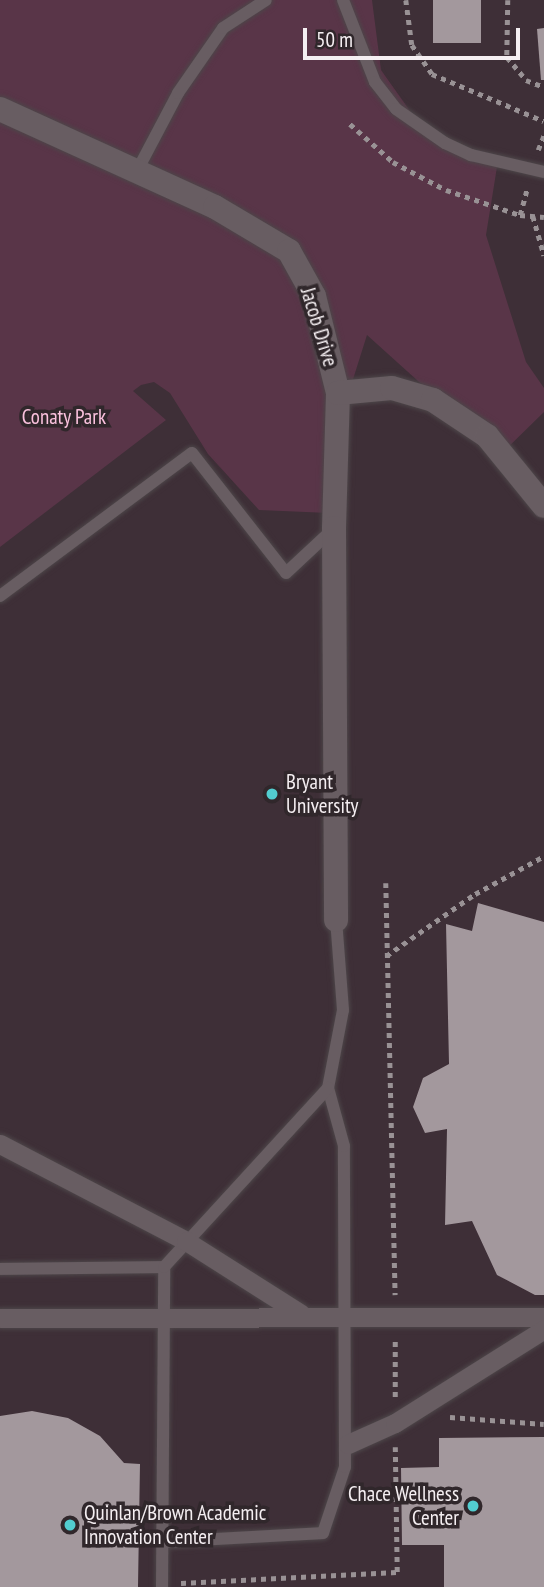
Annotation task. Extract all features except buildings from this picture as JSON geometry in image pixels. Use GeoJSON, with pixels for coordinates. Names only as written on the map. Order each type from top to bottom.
{"type":"FeatureCollection","features":[{"type":"Feature","properties":{"kind":"street","name":"Jacob Drive"},"geometry":{"type":"LineString","coordinates":[[0,109],[138,169],[289,251],[314,296],[338,393],[392,388],[433,400],[487,436],[544,506]]}},
{"type":"Feature","properties":{"kind":"street"},"geometry":{"type":"LineString","coordinates":[[336,920],[334,528],[338,393]]}},
{"type":"Feature","properties":{"kind":"street"},"geometry":{"type":"LineString","coordinates":[[0,1144],[186,1241],[301,1314]]}},
{"type":"Feature","properties":{"kind":"street"},"geometry":{"type":"LineString","coordinates":[[0,1318],[163,1318],[301,1314],[544,1317]]}},
{"type":"Feature","properties":{"kind":"street"},"geometry":{"type":"LineString","coordinates":[[348,1444],[410,1413],[544,1329]]}},
{"type":"Feature","properties":{"kind":"lane"},"geometry":{"type":"LineString","coordinates":[[138,169],[178,93],[223,27],[266,0]]}},
{"type":"Feature","properties":{"kind":"lane"},"geometry":{"type":"LineString","coordinates":[[343,0],[375,82],[396,109],[445,143],[471,155],[544,172]]}},
{"type":"Feature","properties":{"kind":"lane"},"geometry":{"type":"LineString","coordinates":[[0,596],[192,453],[286,573],[334,528]]}},
{"type":"Feature","properties":{"kind":"lane"},"geometry":{"type":"LineString","coordinates":[[163,1542],[323,1533],[348,1444],[344,1146],[328,1088],[343,1010],[336,920]]}},
{"type":"Feature","properties":{"kind":"lane"},"geometry":{"type":"LineString","coordinates":[[162,1587],[164,1267],[328,1088]]}},
{"type":"Feature","properties":{"kind":"lane"},"geometry":{"type":"LineString","coordinates":[[0,1269],[164,1267]]}},
{"type":"Feature","properties":{"kind":"path"},"geometry":{"type":"LineString","coordinates":[[406,0],[412,45],[432,74],[544,121]]}},
{"type":"Feature","properties":{"kind":"path"},"geometry":{"type":"LineString","coordinates":[[508,0],[507,57],[526,80],[544,87]]}},
{"type":"Feature","properties":{"kind":"path"},"geometry":{"type":"LineString","coordinates":[[351,124],[393,162],[446,190],[544,217]]}},
{"type":"Feature","properties":{"kind":"path"},"geometry":{"type":"LineString","coordinates":[[533,216],[544,255]]}},
{"type":"Feature","properties":{"kind":"path"},"geometry":{"type":"LineString","coordinates":[[386,956],[475,894],[544,856]]}},
{"type":"Feature","properties":{"kind":"path"},"geometry":{"type":"LineString","coordinates":[[410,1413],[544,1424]]}},
{"type":"Feature","properties":{"kind":"shaded area","name":"Bryant University"},"geometry":{"type":"Polygon","coordinates":[[[0,0],[544,0],[544,1587],[0,1587],[0,0]]]}},
{"type":"Feature","properties":{"kind":"green space","name":"Conaty Park"},"geometry":{"type":"Polygon","coordinates":[[[0,0],[372,0],[381,70],[415,118],[458,151],[497,167],[486,235],[526,362],[544,388],[544,412],[500,455],[367,335],[331,449],[329,513],[259,510],[208,454],[170,393],[154,382],[141,385],[133,391],[166,420],[0,547],[0,0]]]}},
{"type":"Feature","properties":{"kind":"place","name":"Bryant University"},"geometry":{"type":"Point","coordinates":[272,794]}},
{"type":"Feature","properties":{"kind":"place","name":"Chace Wellness Center"},"geometry":{"type":"Point","coordinates":[473,1506]}},
{"type":"Feature","properties":{"kind":"place","name":"Quinlan/Brown Academic Innovation Center"},"geometry":{"type":"Point","coordinates":[70,1525]}}]}
